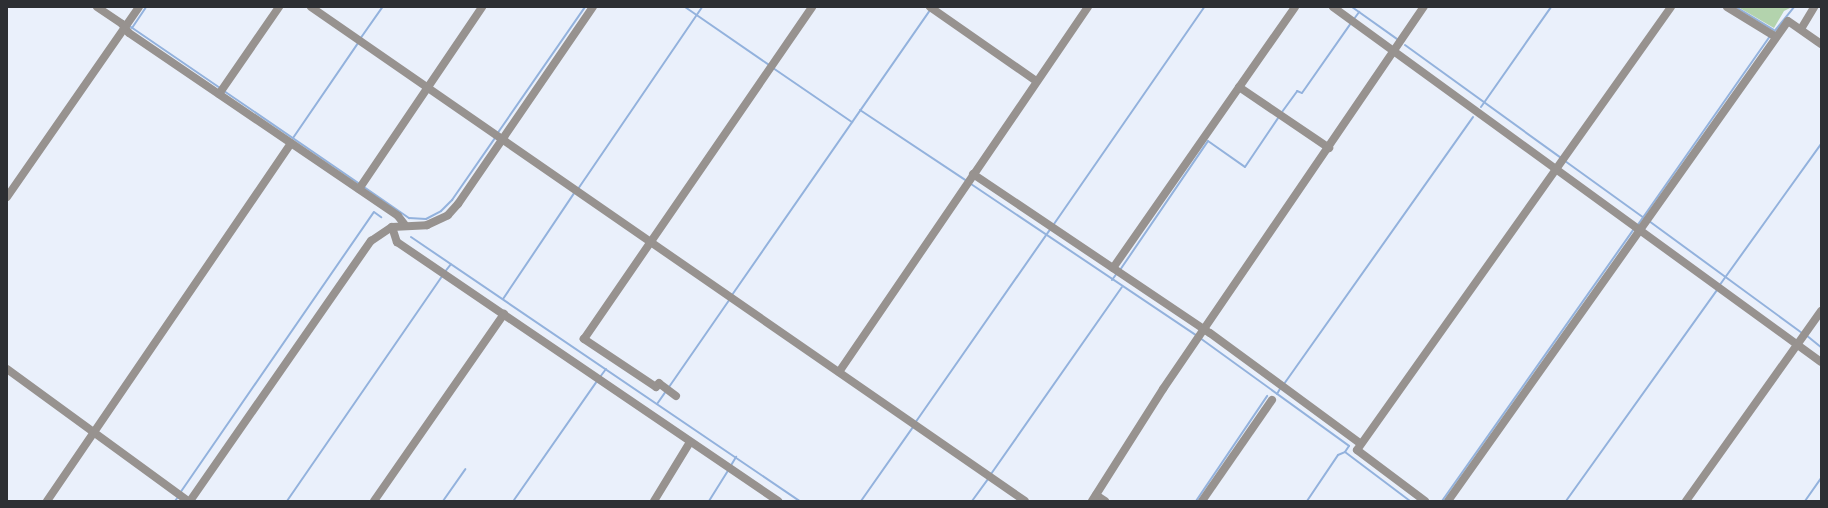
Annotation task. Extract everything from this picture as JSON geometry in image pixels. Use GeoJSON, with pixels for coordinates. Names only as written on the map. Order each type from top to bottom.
{"type":"FeatureCollection","features":[{"type":"Feature","properties":{"kind":"street"},"geometry":{"type":"LineString","coordinates":[[97,7],[125,28],[221,91],[291,143],[360,186],[398,216],[397,242],[778,501]]}},
{"type":"Feature","properties":{"kind":"street"},"geometry":{"type":"LineString","coordinates":[[7,197],[139,7]]}},
{"type":"Feature","properties":{"kind":"street"},"geometry":{"type":"LineString","coordinates":[[221,91],[278,7]]}},
{"type":"Feature","properties":{"kind":"street"},"geometry":{"type":"LineString","coordinates":[[311,7],[1025,501]]}},
{"type":"Feature","properties":{"kind":"street"},"geometry":{"type":"LineString","coordinates":[[360,186],[482,7]]}},
{"type":"Feature","properties":{"kind":"street"},"geometry":{"type":"LineString","coordinates":[[10,371],[185,497],[371,241],[398,226],[427,225],[448,215],[499,136],[593,7]]}},
{"type":"Feature","properties":{"kind":"street"},"geometry":{"type":"LineString","coordinates":[[671,392],[659,383],[656,387],[584,339],[812,7]]}},
{"type":"Feature","properties":{"kind":"street"},"geometry":{"type":"LineString","coordinates":[[838,372],[1088,7]]}},
{"type":"Feature","properties":{"kind":"street"},"geometry":{"type":"LineString","coordinates":[[1116,271],[1239,87],[1295,7]]}},
{"type":"Feature","properties":{"kind":"street"},"geometry":{"type":"LineString","coordinates":[[1333,7],[1821,362]]}},
{"type":"Feature","properties":{"kind":"street"},"geometry":{"type":"LineString","coordinates":[[1105,501],[1094,498],[1201,335],[1424,7]]}},
{"type":"Feature","properties":{"kind":"street"},"geometry":{"type":"LineString","coordinates":[[1421,500],[1357,450],[1360,444],[1671,7]]}},
{"type":"Feature","properties":{"kind":"street"},"geometry":{"type":"LineString","coordinates":[[1727,7],[1776,37]]}},
{"type":"Feature","properties":{"kind":"street"},"geometry":{"type":"LineString","coordinates":[[1801,29],[1814,7]]}},
{"type":"Feature","properties":{"kind":"street"},"geometry":{"type":"LineString","coordinates":[[932,9],[1036,81]]}},
{"type":"Feature","properties":{"kind":"street"},"geometry":{"type":"LineString","coordinates":[[1448,501],[1637,228],[1648,220],[1788,21],[1821,44]]}},
{"type":"Feature","properties":{"kind":"street"},"geometry":{"type":"LineString","coordinates":[[1239,87],[1329,148]]}},
{"type":"Feature","properties":{"kind":"street"},"geometry":{"type":"LineString","coordinates":[[47,501],[291,143]]}},
{"type":"Feature","properties":{"kind":"street"},"geometry":{"type":"LineString","coordinates":[[969,179],[1052,227],[1116,271],[1201,335],[1282,385],[1360,444]]}},
{"type":"Feature","properties":{"kind":"street"},"geometry":{"type":"LineString","coordinates":[[1686,501],[1821,311]]}},
{"type":"Feature","properties":{"kind":"street"},"geometry":{"type":"LineString","coordinates":[[374,501],[504,314]]}},
{"type":"Feature","properties":{"kind":"street"},"geometry":{"type":"LineString","coordinates":[[1202,501],[1272,400]]}},
{"type":"Feature","properties":{"kind":"street"},"geometry":{"type":"LineString","coordinates":[[654,501],[690,442]]}},
{"type":"Feature","properties":{"kind":"green space"},"geometry":{"type":"Polygon","coordinates":[[[1738,7],[1792,7],[1784,11],[1774,28],[1738,7]]]}},
{"type":"Feature","properties":{"kind":"waterway"},"geometry":{"type":"LineString","coordinates":[[132,28],[146,7]]}},
{"type":"Feature","properties":{"kind":"waterway"},"geometry":{"type":"LineString","coordinates":[[360,39],[382,7]]}},
{"type":"Feature","properties":{"kind":"waterway"},"geometry":{"type":"LineString","coordinates":[[497,134],[585,7]]}},
{"type":"Feature","properties":{"kind":"waterway"},"geometry":{"type":"LineString","coordinates":[[685,7],[769,65]]}},
{"type":"Feature","properties":{"kind":"waterway"},"geometry":{"type":"LineString","coordinates":[[578,189],[702,7]]}},
{"type":"Feature","properties":{"kind":"waterway"},"geometry":{"type":"LineString","coordinates":[[1054,224],[1204,7]]}},
{"type":"Feature","properties":{"kind":"waterway"},"geometry":{"type":"LineString","coordinates":[[1352,7],[1397,39]]}},
{"type":"Feature","properties":{"kind":"waterway"},"geometry":{"type":"LineString","coordinates":[[1481,107],[1551,7]]}},
{"type":"Feature","properties":{"kind":"waterway"},"geometry":{"type":"LineString","coordinates":[[1736,7],[1774,30]]}},
{"type":"Feature","properties":{"kind":"waterway"},"geometry":{"type":"LineString","coordinates":[[1773,33],[1794,7]]}},
{"type":"Feature","properties":{"kind":"waterway"},"geometry":{"type":"LineString","coordinates":[[732,295],[930,10]]}},
{"type":"Feature","properties":{"kind":"waterway"},"geometry":{"type":"LineString","coordinates":[[1354,19],[1359,12]]}},
{"type":"Feature","properties":{"kind":"waterway"},"geometry":{"type":"LineString","coordinates":[[1282,112],[1297,91],[1302,93],[1351,23]]}},
{"type":"Feature","properties":{"kind":"waterway"},"geometry":{"type":"LineString","coordinates":[[128,25],[220,88]]}},
{"type":"Feature","properties":{"kind":"waterway"},"geometry":{"type":"LineString","coordinates":[[1637,226],[1770,36]]}},
{"type":"Feature","properties":{"kind":"waterway"},"geometry":{"type":"LineString","coordinates":[[293,138],[358,43]]}},
{"type":"Feature","properties":{"kind":"waterway"},"geometry":{"type":"LineString","coordinates":[[1405,45],[1561,158]]}},
{"type":"Feature","properties":{"kind":"waterway"},"geometry":{"type":"LineString","coordinates":[[773,68],[852,122]]}},
{"type":"Feature","properties":{"kind":"waterway"},"geometry":{"type":"LineString","coordinates":[[224,91],[360,184]]}},
{"type":"Feature","properties":{"kind":"waterway"},"geometry":{"type":"LineString","coordinates":[[860,110],[967,181]]}},
{"type":"Feature","properties":{"kind":"waterway"},"geometry":{"type":"LineString","coordinates":[[1284,384],[1473,117]]}},
{"type":"Feature","properties":{"kind":"waterway"},"geometry":{"type":"LineString","coordinates":[[1120,270],[1208,141],[1245,167],[1278,118]]}},
{"type":"Feature","properties":{"kind":"waterway"},"geometry":{"type":"LineString","coordinates":[[364,187],[409,218],[426,219],[441,211],[452,200],[495,138]]}},
{"type":"Feature","properties":{"kind":"waterway"},"geometry":{"type":"LineString","coordinates":[[1719,286],[1821,144]]}},
{"type":"Feature","properties":{"kind":"waterway"},"geometry":{"type":"LineString","coordinates":[[1565,161],[1644,218]]}},
{"type":"Feature","properties":{"kind":"waterway"},"geometry":{"type":"LineString","coordinates":[[971,184],[1196,335]]}},
{"type":"Feature","properties":{"kind":"waterway"},"geometry":{"type":"LineString","coordinates":[[503,299],[575,192]]}},
{"type":"Feature","properties":{"kind":"waterway"},"geometry":{"type":"LineString","coordinates":[[180,493],[374,212],[381,217]]}},
{"type":"Feature","properties":{"kind":"waterway"},"geometry":{"type":"LineString","coordinates":[[1649,221],[1802,333]]}},
{"type":"Feature","properties":{"kind":"waterway"},"geometry":{"type":"LineString","coordinates":[[915,423],[1051,228]]}},
{"type":"Feature","properties":{"kind":"waterway"},"geometry":{"type":"LineString","coordinates":[[1442,501],[1634,229]]}},
{"type":"Feature","properties":{"kind":"waterway"},"geometry":{"type":"LineString","coordinates":[[411,237],[800,501]]}},
{"type":"Feature","properties":{"kind":"waterway"},"geometry":{"type":"LineString","coordinates":[[444,273],[451,264]]}},
{"type":"Feature","properties":{"kind":"waterway"},"geometry":{"type":"LineString","coordinates":[[1112,280],[1117,273]]}},
{"type":"Feature","properties":{"kind":"waterway"},"geometry":{"type":"LineString","coordinates":[[287,501],[442,276]]}},
{"type":"Feature","properties":{"kind":"waterway"},"geometry":{"type":"LineString","coordinates":[[991,474],[1122,287]]}},
{"type":"Feature","properties":{"kind":"waterway"},"geometry":{"type":"LineString","coordinates":[[1566,501],[1717,290]]}},
{"type":"Feature","properties":{"kind":"waterway"},"geometry":{"type":"LineString","coordinates":[[669,387],[730,299]]}},
{"type":"Feature","properties":{"kind":"waterway"},"geometry":{"type":"LineString","coordinates":[[1806,335],[1821,347]]}},
{"type":"Feature","properties":{"kind":"waterway"},"geometry":{"type":"LineString","coordinates":[[1200,338],[1349,446],[1345,452],[1410,501]]}},
{"type":"Feature","properties":{"kind":"waterway"},"geometry":{"type":"LineString","coordinates":[[600,377],[606,369]]}},
{"type":"Feature","properties":{"kind":"waterway"},"geometry":{"type":"LineString","coordinates":[[514,500],[597,381]]}},
{"type":"Feature","properties":{"kind":"waterway"},"geometry":{"type":"LineString","coordinates":[[1277,394],[1281,387]]}},
{"type":"Feature","properties":{"kind":"waterway"},"geometry":{"type":"LineString","coordinates":[[657,404],[666,391]]}},
{"type":"Feature","properties":{"kind":"waterway"},"geometry":{"type":"LineString","coordinates":[[1196,501],[1267,396]]}},
{"type":"Feature","properties":{"kind":"waterway"},"geometry":{"type":"LineString","coordinates":[[861,501],[913,427]]}},
{"type":"Feature","properties":{"kind":"waterway"},"geometry":{"type":"LineString","coordinates":[[1307,501],[1338,455],[1345,452]]}},
{"type":"Feature","properties":{"kind":"waterway"},"geometry":{"type":"LineString","coordinates":[[730,467],[736,457]]}},
{"type":"Feature","properties":{"kind":"waterway"},"geometry":{"type":"LineString","coordinates":[[443,501],[465,469]]}},
{"type":"Feature","properties":{"kind":"waterway"},"geometry":{"type":"LineString","coordinates":[[709,501],[728,470]]}},
{"type":"Feature","properties":{"kind":"waterway"},"geometry":{"type":"LineString","coordinates":[[972,501],[989,478]]}},
{"type":"Feature","properties":{"kind":"waterway"},"geometry":{"type":"LineString","coordinates":[[1805,501],[1821,478]]}},
{"type":"Feature","properties":{"kind":"waterway"},"geometry":{"type":"LineString","coordinates":[[175,501],[178,497]]}}]}
